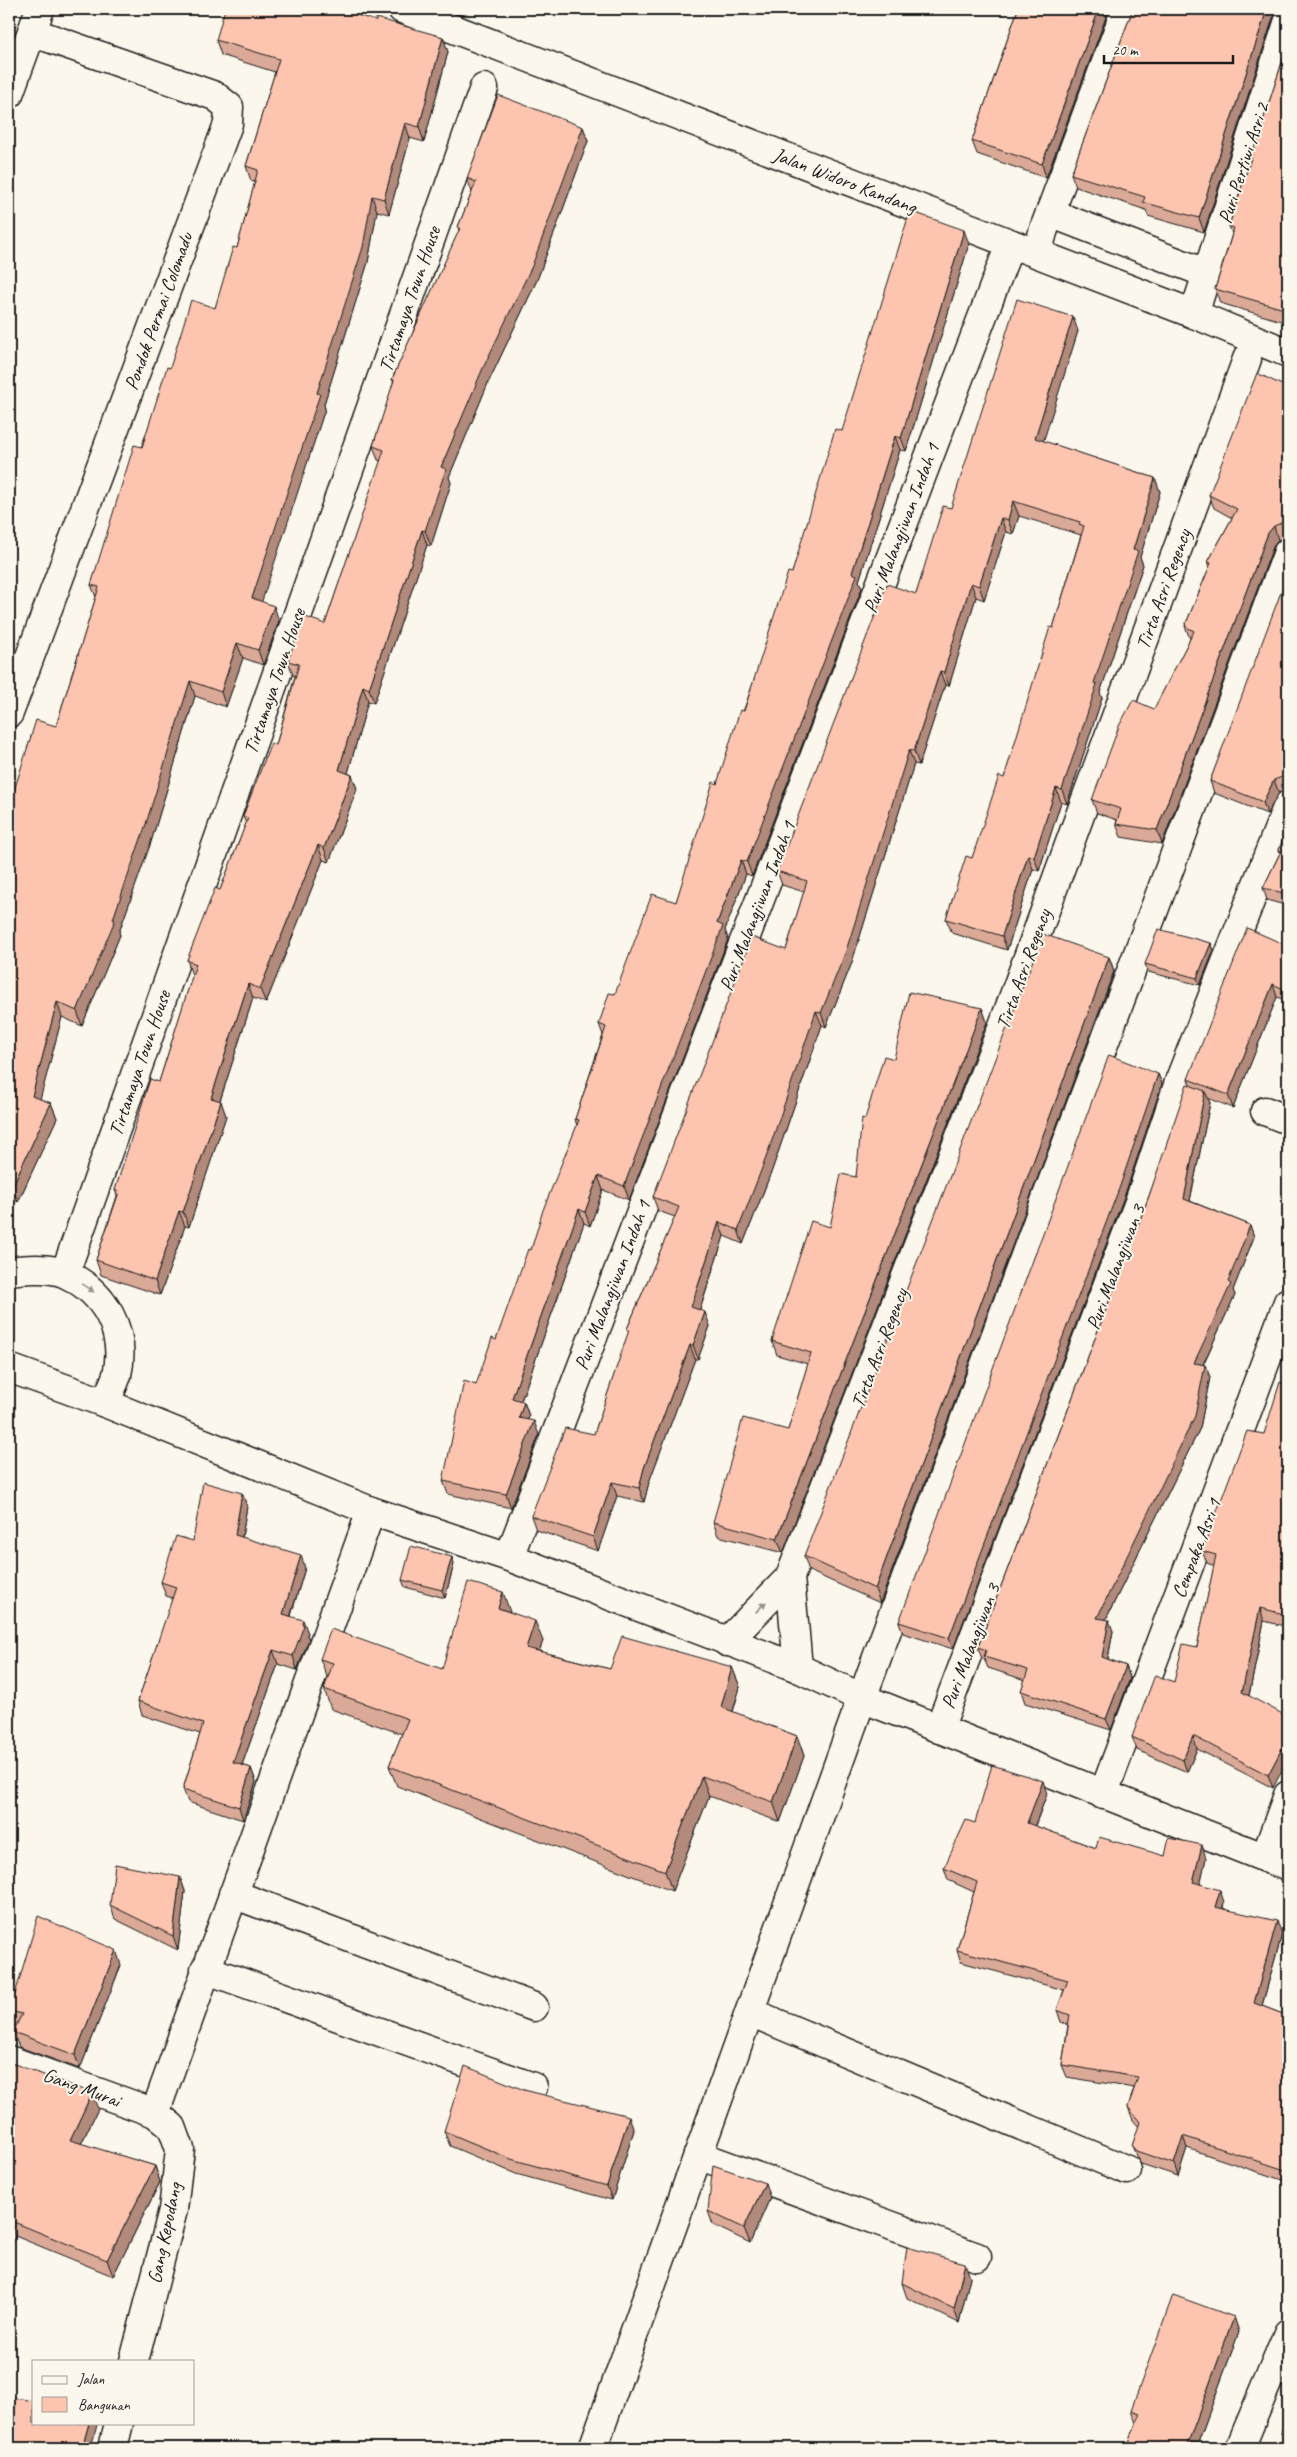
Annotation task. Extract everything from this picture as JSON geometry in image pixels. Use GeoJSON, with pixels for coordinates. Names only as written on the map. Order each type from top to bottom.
{"type":"FeatureCollection","features":[{"type":"Feature","properties":{"kind":"street","name":"Jalan Widoro Kandang"},"geometry":{"type":"LineString","coordinates":[[402,9],[1037,253],[1288,353]]}},
{"type":"Feature","properties":{"kind":"street"},"geometry":{"type":"LineString","coordinates":[[1037,253],[1126,9]]}},
{"type":"Feature","properties":{"kind":"street","name":"Pondok Permai Colomadu"},"geometry":{"type":"LineString","coordinates":[[9,94],[36,20],[215,96],[229,107],[228,124],[9,713]]}},
{"type":"Feature","properties":{"kind":"street","name":"Puri Pertiwi Asri 2"},"geometry":{"type":"LineString","coordinates":[[1194,314],[1288,23]]}},
{"type":"Feature","properties":{"kind":"street","name":"Tirtamaya Town House"},"geometry":{"type":"LineString","coordinates":[[65,1273],[484,88]]}},
{"type":"Feature","properties":{"kind":"street"},"geometry":{"type":"LineString","coordinates":[[1050,214],[1208,274]]}},
{"type":"Feature","properties":{"kind":"street","name":"Puri Malangjiwan Indah 1"},"geometry":{"type":"LineString","coordinates":[[508,1557],[1006,255]]}},
{"type":"Feature","properties":{"kind":"street","name":"Tirta Asri Regency"},"geometry":{"type":"LineString","coordinates":[[727,1642],[790,1577],[1005,1020],[1247,359]]}},
{"type":"Feature","properties":{"kind":"street"},"geometry":{"type":"LineString","coordinates":[[593,2448],[862,1698],[1047,1196],[1288,552]]}},
{"type":"Feature","properties":{"kind":"street","name":"Puri Malangjiwan 3"},"geometry":{"type":"LineString","coordinates":[[939,1729],[1140,1202],[1180,1079],[1288,805]]}},
{"type":"Feature","properties":{"kind":"street"},"geometry":{"type":"LineString","coordinates":[[9,1271],[29,1269],[65,1273],[98,1295],[113,1319],[119,1343],[117,1374],[105,1403]]}},
{"type":"Feature","properties":{"kind":"street","name":"Cempaka Asri 1"},"geometry":{"type":"LineString","coordinates":[[1103,1795],[1288,1302]]}},
{"type":"Feature","properties":{"kind":"street"},"geometry":{"type":"LineString","coordinates":[[9,1368],[105,1403],[372,1511],[508,1557],[798,1668],[862,1698],[1103,1795],[1277,1862],[1288,1795]]}},
{"type":"Feature","properties":{"kind":"street"},"geometry":{"type":"LineString","coordinates":[[155,2114],[205,1969],[372,1511]]}},
{"type":"Feature","properties":{"kind":"street","name":"Tirta Asri Regency"},"geometry":{"type":"LineString","coordinates":[[790,1577],[798,1668]]}},
{"type":"Feature","properties":{"kind":"street"},"geometry":{"type":"LineString","coordinates":[[233,1894],[534,2007]]}},
{"type":"Feature","properties":{"kind":"street"},"geometry":{"type":"LineString","coordinates":[[205,1969],[533,2087]]}},
{"type":"Feature","properties":{"kind":"street"},"geometry":{"type":"LineString","coordinates":[[750,2012],[1127,2170]]}},
{"type":"Feature","properties":{"kind":"street","name":"Gang Murai"},"geometry":{"type":"LineString","coordinates":[[9,2060],[155,2114]]}},
{"type":"Feature","properties":{"kind":"street","name":"Gang Kepodang"},"geometry":{"type":"LineString","coordinates":[[134,2360],[173,2210],[180,2149],[172,2127],[155,2114]]}},
{"type":"Feature","properties":{"kind":"street"},"geometry":{"type":"LineString","coordinates":[[698,2155],[976,2257]]}},
{"type":"Feature","properties":{"kind":"street"},"geometry":{"type":"LineString","coordinates":[[1240,2448],[1288,2334]]}},
{"type":"Feature","properties":{"kind":"street"},"geometry":{"type":"LineString","coordinates":[[113,2448],[119,2424]]}},
{"type":"Feature","properties":{"kind":"building"},"geometry":{"type":"Polygon","coordinates":[[[225,9],[338,9],[376,21],[376,18],[443,37],[419,127],[405,123],[384,199],[372,196],[363,247],[317,393],[320,394],[252,598],[274,606],[258,650],[237,643],[221,692],[190,681],[145,827],[113,919],[115,920],[77,1011],[57,1002],[32,1096],[51,1103],[12,1187],[9,1185],[9,807],[36,720],[56,726],[99,587],[91,585],[134,445],[142,447],[167,367],[170,368],[191,300],[215,308],[233,247],[237,248],[258,170],[246,166],[279,59],[216,40],[225,9]]]}},
{"type":"Feature","properties":{"kind":"building"},"geometry":{"type":"Polygon","coordinates":[[[1018,9],[1099,9],[1042,164],[972,141],[1018,9]]]}},
{"type":"Feature","properties":{"kind":"building"},"geometry":{"type":"Polygon","coordinates":[[[1133,9],[1267,9],[1199,218],[1143,202],[1145,197],[1071,174],[1133,9]]]}},
{"type":"Feature","properties":{"kind":"building"},"geometry":{"type":"Polygon","coordinates":[[[1288,44],[1288,296],[1284,309],[1215,289],[1234,228],[1229,226],[1288,44]]]}},
{"type":"Feature","properties":{"kind":"building"},"geometry":{"type":"Polygon","coordinates":[[[498,95],[583,127],[532,266],[483,368],[441,467],[446,469],[425,531],[422,530],[369,689],[363,686],[339,770],[352,775],[324,848],[318,845],[260,989],[248,984],[211,1098],[221,1101],[183,1212],[179,1211],[155,1281],[96,1260],[119,1192],[115,1190],[150,1079],[159,1082],[196,964],[187,960],[215,888],[220,890],[248,818],[243,816],[271,743],[276,745],[299,664],[288,661],[303,616],[325,624],[384,450],[373,446],[394,380],[392,379],[460,228],[458,227],[476,182],[467,178],[498,95]]]}},
{"type":"Feature","properties":{"kind":"building"},"geometry":{"type":"Polygon","coordinates":[[[910,211],[964,230],[901,438],[895,436],[852,573],[857,575],[747,862],[741,860],[717,923],[723,926],[624,1186],[598,1176],[585,1212],[579,1209],[512,1398],[524,1402],[519,1418],[534,1421],[506,1494],[443,1481],[464,1381],[476,1385],[492,1338],[496,1340],[528,1249],[531,1250],[543,1210],[579,1120],[575,1119],[606,1027],[599,1024],[609,993],[615,994],[652,894],[676,902],[713,782],[717,784],[740,710],[744,711],[788,572],[792,573],[835,429],[842,431],[910,211]]]}},
{"type":"Feature","properties":{"kind":"building"},"geometry":{"type":"Polygon","coordinates":[[[1017,299],[1073,317],[1035,438],[1155,478],[1133,550],[1138,551],[1094,683],[1097,684],[1062,790],[1056,788],[1034,857],[1028,855],[1002,936],[946,919],[966,856],[972,858],[999,776],[1004,778],[1050,627],[1053,628],[1084,526],[1079,524],[1080,522],[1013,501],[1008,520],[1001,518],[979,586],[971,583],[944,672],[940,671],[914,751],[909,750],[846,951],[821,1013],[816,1011],[767,1155],[738,1230],[719,1222],[691,1307],[705,1312],[693,1345],[690,1345],[644,1468],[639,1488],[612,1482],[593,1537],[531,1516],[565,1428],[594,1434],[629,1330],[627,1329],[679,1207],[653,1197],[752,937],[786,950],[807,881],[777,871],[887,584],[916,594],[943,506],[951,508],[1017,299]]]}},
{"type":"Feature","properties":{"kind":"building"},"geometry":{"type":"Polygon","coordinates":[[[1257,373],[1288,388],[1288,524],[1281,523],[1274,526],[1268,533],[1157,830],[1116,824],[1121,809],[1092,800],[1119,726],[1133,700],[1154,709],[1194,631],[1185,626],[1211,563],[1208,562],[1237,509],[1209,495],[1257,373]]]}},
{"type":"Feature","properties":{"kind":"building"},"geometry":{"type":"Polygon","coordinates":[[[1284,584],[1288,586],[1288,778],[1282,777],[1274,780],[1263,802],[1210,781],[1284,584]]]}},
{"type":"Feature","properties":{"kind":"building"},"geometry":{"type":"Polygon","coordinates":[[[1288,824],[1288,894],[1263,888],[1281,851],[1279,850],[1288,824]]]}},
{"type":"Feature","properties":{"kind":"building"},"geometry":{"type":"Polygon","coordinates":[[[1247,928],[1288,946],[1288,991],[1273,984],[1228,1095],[1188,1079],[1247,928]]]}},
{"type":"Feature","properties":{"kind":"building"},"geometry":{"type":"Polygon","coordinates":[[[1158,929],[1211,943],[1197,978],[1145,964],[1158,929]]]}},
{"type":"Feature","properties":{"kind":"building"},"geometry":{"type":"Polygon","coordinates":[[[1043,934],[1109,957],[875,1589],[804,1556],[1043,934]]]}},
{"type":"Feature","properties":{"kind":"building"},"geometry":{"type":"Polygon","coordinates":[[[909,992],[982,1008],[777,1539],[713,1522],[743,1418],[788,1430],[811,1353],[772,1341],[811,1221],[830,1227],[841,1174],[856,1177],[862,1118],[865,1119],[884,1056],[894,1059],[909,992]]]}},
{"type":"Feature","properties":{"kind":"building"},"geometry":{"type":"Polygon","coordinates":[[[1109,1055],[1158,1074],[1120,1186],[949,1638],[899,1622],[1109,1055]]]}},
{"type":"Feature","properties":{"kind":"building"},"geometry":{"type":"Polygon","coordinates":[[[1187,1084],[1205,1091],[1184,1199],[1250,1225],[1228,1282],[1231,1284],[1194,1363],[1205,1365],[1195,1416],[1097,1618],[1109,1620],[1102,1657],[1126,1666],[1106,1719],[1021,1691],[1028,1670],[984,1657],[986,1650],[978,1647],[1149,1196],[1187,1084]]]}},
{"type":"Feature","properties":{"kind":"building"},"geometry":{"type":"Polygon","coordinates":[[[1280,1382],[1288,1384],[1288,1615],[1260,1608],[1242,1692],[1288,1717],[1288,1737],[1268,1775],[1193,1736],[1183,1760],[1132,1737],[1155,1675],[1174,1682],[1183,1644],[1197,1647],[1216,1555],[1202,1551],[1247,1431],[1264,1434],[1280,1382]]]}},
{"type":"Feature","properties":{"kind":"building"},"geometry":{"type":"Polygon","coordinates":[[[203,1482],[242,1493],[235,1535],[301,1555],[283,1614],[303,1620],[302,1624],[304,1625],[293,1656],[273,1650],[233,1762],[251,1768],[239,1807],[183,1789],[203,1724],[138,1701],[176,1587],[161,1582],[176,1536],[193,1541],[203,1482]]]}},
{"type":"Feature","properties":{"kind":"building"},"geometry":{"type":"Polygon","coordinates":[[[411,1546],[452,1557],[442,1590],[402,1580],[411,1546]]]}},
{"type":"Feature","properties":{"kind":"building"},"geometry":{"type":"Polygon","coordinates":[[[468,1582],[503,1592],[498,1608],[535,1621],[526,1648],[610,1669],[622,1636],[732,1667],[721,1707],[797,1736],[773,1802],[702,1776],[665,1871],[389,1766],[408,1719],[324,1689],[333,1663],[320,1659],[331,1629],[442,1669],[468,1582]]]}},
{"type":"Feature","properties":{"kind":"building"},"geometry":{"type":"Polygon","coordinates":[[[992,1765],[1043,1781],[1027,1823],[1096,1848],[1099,1837],[1165,1856],[1169,1838],[1202,1845],[1193,1882],[1220,1890],[1215,1907],[1277,1921],[1254,2003],[1288,2016],[1288,2171],[1183,2136],[1174,2164],[1136,2151],[1132,2146],[1140,2122],[1128,2107],[1138,2077],[1062,2065],[1070,2015],[1057,2010],[1068,1980],[957,1950],[977,1882],[944,1868],[966,1820],[975,1823],[992,1765]]]}},
{"type":"Feature","properties":{"kind":"building"},"geometry":{"type":"Polygon","coordinates":[[[115,1864],[180,1877],[173,1936],[110,1905],[115,1864]]]}},
{"type":"Feature","properties":{"kind":"building"},"geometry":{"type":"Polygon","coordinates":[[[38,1916],[116,1950],[75,2055],[13,2032],[22,2014],[10,2011],[38,1916]]]}},
{"type":"Feature","properties":{"kind":"building"},"geometry":{"type":"Polygon","coordinates":[[[9,2062],[92,2093],[70,2140],[155,2166],[107,2260],[9,2220],[9,2062]]]}},
{"type":"Feature","properties":{"kind":"building"},"geometry":{"type":"Polygon","coordinates":[[[465,2066],[524,2090],[629,2116],[607,2186],[511,2159],[444,2131],[465,2066]]]}},
{"type":"Feature","properties":{"kind":"building"},"geometry":{"type":"Polygon","coordinates":[[[713,2165],[765,2183],[744,2228],[708,2211],[713,2165]]]}},
{"type":"Feature","properties":{"kind":"building"},"geometry":{"type":"Polygon","coordinates":[[[907,2247],[965,2263],[954,2309],[902,2283],[907,2247]]]}},
{"type":"Feature","properties":{"kind":"building"},"geometry":{"type":"Polygon","coordinates":[[[1173,2295],[1234,2317],[1186,2448],[1127,2448],[1140,2413],[1131,2410],[1173,2295]]]}},
{"type":"Feature","properties":{"kind":"building"},"geometry":{"type":"Polygon","coordinates":[[[9,2397],[32,2401],[32,2424],[89,2424],[82,2448],[9,2448],[9,2397]]]}},
{"type":"Feature","properties":{"kind":"building"},"geometry":{"type":"Polygon","coordinates":[[[1288,2415],[1288,2435],[1281,2432],[1288,2415]]]}}]}
